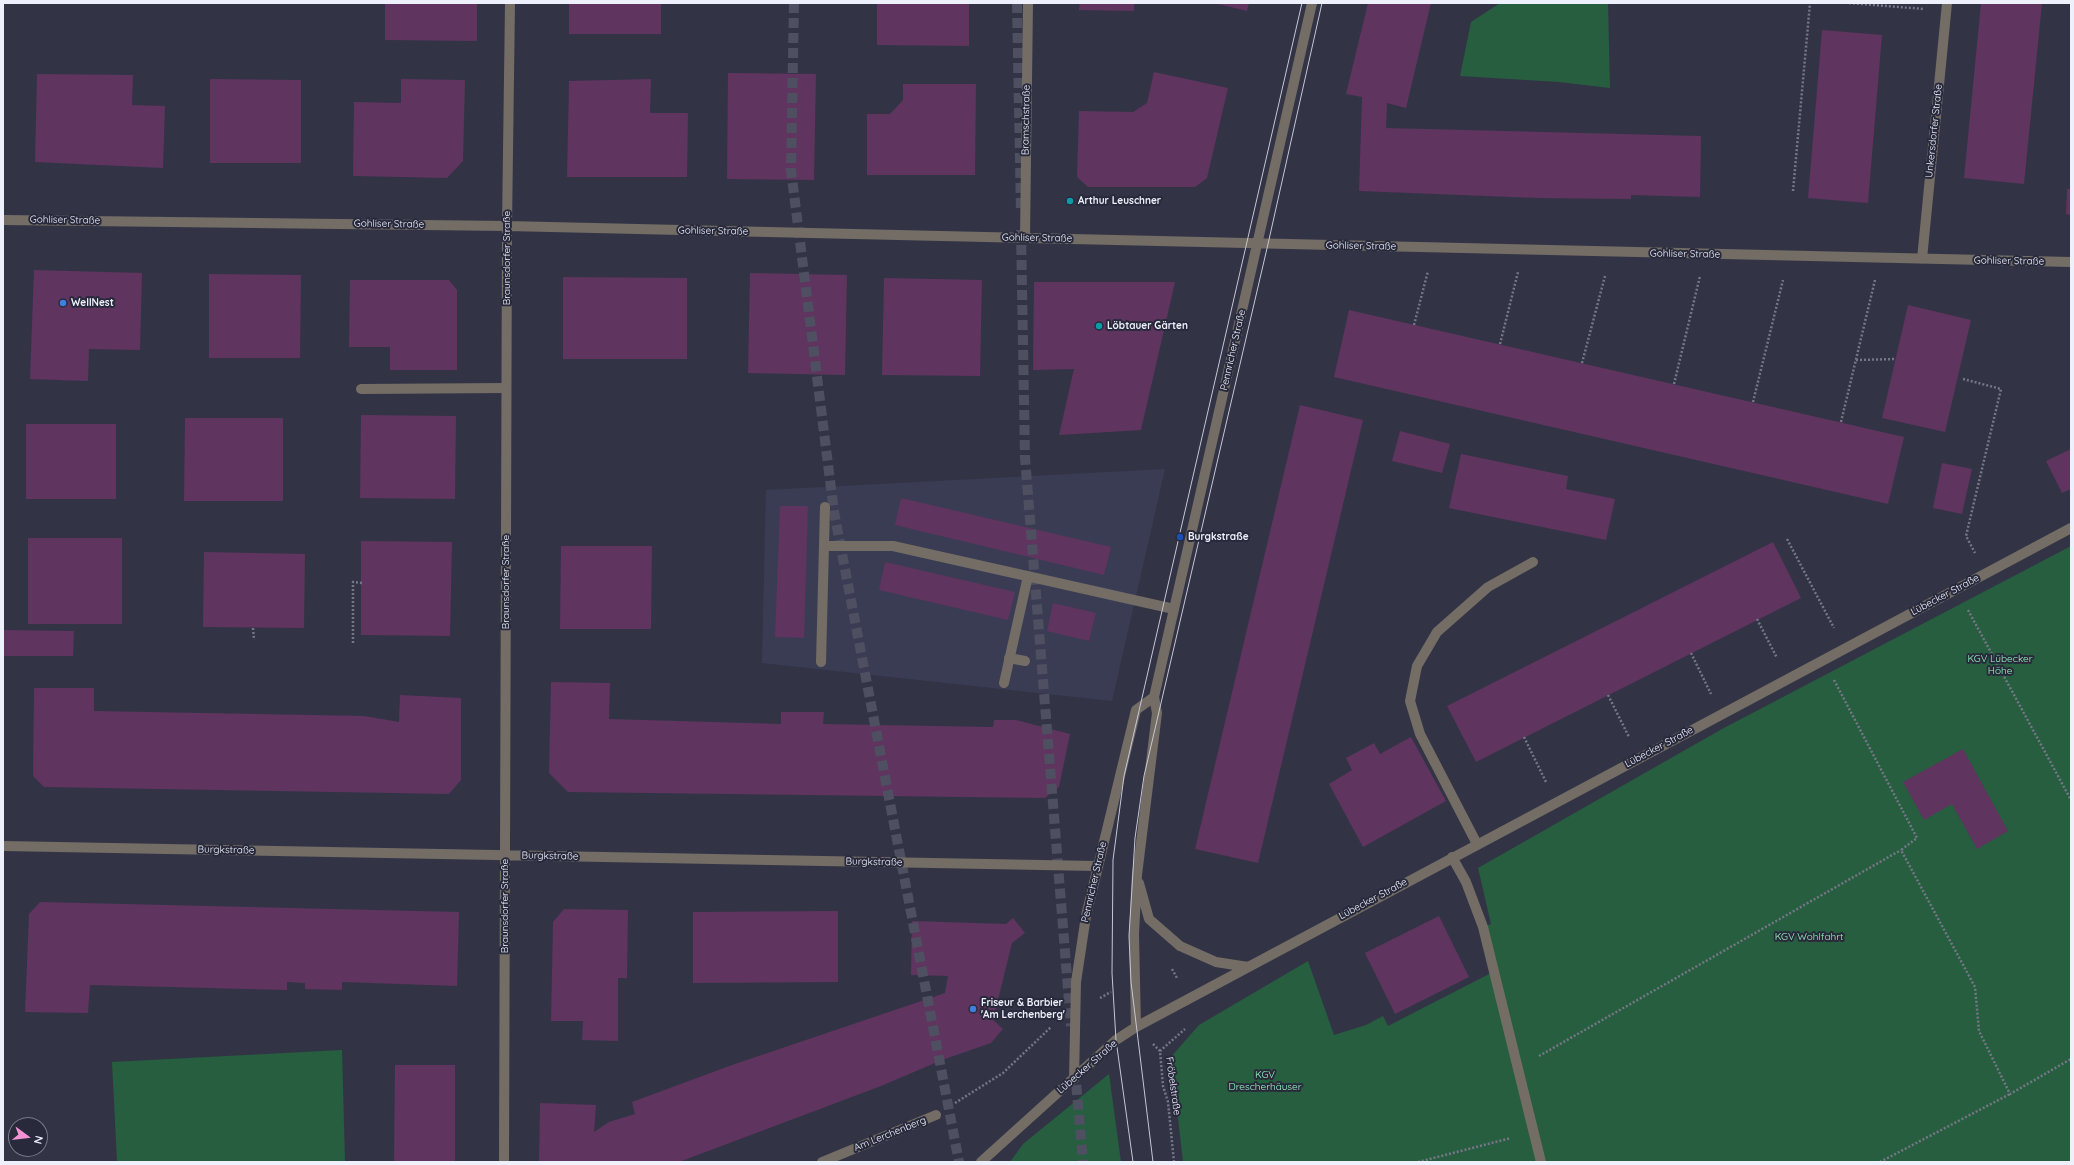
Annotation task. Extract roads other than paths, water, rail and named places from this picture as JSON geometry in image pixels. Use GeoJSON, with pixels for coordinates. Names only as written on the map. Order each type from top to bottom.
{"type":"FeatureCollection","features":[{"type":"Feature","properties":{"kind":"street","name":"Braunsdorfer Straße"},"geometry":{"type":"LineString","coordinates":[[504,1162],[506,388],[510,3]]}},
{"type":"Feature","properties":{"kind":"street","name":"Bramschstraße"},"geometry":{"type":"LineString","coordinates":[[1025,237],[1028,3]]}},
{"type":"Feature","properties":{"kind":"street","name":"Pennricher Straße"},"geometry":{"type":"LineString","coordinates":[[1136,1026],[1134,934],[1136,875],[1157,713],[1154,697],[1312,3]]}},
{"type":"Feature","properties":{"kind":"street","name":"Unkersdorfer Straße"},"geometry":{"type":"LineString","coordinates":[[1922,259],[1947,7]]}},
{"type":"Feature","properties":{"kind":"street","name":"Gohliser Straße"},"geometry":{"type":"LineString","coordinates":[[3,220],[507,226],[2071,262]]}},
{"type":"Feature","properties":{"kind":"street"},"geometry":{"type":"LineString","coordinates":[[362,389],[506,388]]}},
{"type":"Feature","properties":{"kind":"street"},"geometry":{"type":"LineString","coordinates":[[821,662],[826,506]]}},
{"type":"Feature","properties":{"kind":"street","name":"Lübecker Straße"},"geometry":{"type":"LineString","coordinates":[[981,1162],[1116,1040],[1136,1026],[2071,528]]}},
{"type":"Feature","properties":{"kind":"street"},"geometry":{"type":"LineString","coordinates":[[825,546],[893,546],[1174,609]]}},
{"type":"Feature","properties":{"kind":"street"},"geometry":{"type":"LineString","coordinates":[[1477,844],[1420,734],[1410,701],[1417,666],[1438,632],[1488,587],[1533,562]]}},
{"type":"Feature","properties":{"kind":"street"},"geometry":{"type":"LineString","coordinates":[[1004,683],[1028,576]]}},
{"type":"Feature","properties":{"kind":"street"},"geometry":{"type":"LineString","coordinates":[[1009,658],[1025,661]]}},
{"type":"Feature","properties":{"kind":"street","name":"Pennricher Straße"},"geometry":{"type":"LineString","coordinates":[[1074,1079],[1076,982],[1086,916],[1096,866],[1136,710],[1154,697]]}},
{"type":"Feature","properties":{"kind":"street","name":"Burgkstraße"},"geometry":{"type":"LineString","coordinates":[[3,846],[1096,866]]}},
{"type":"Feature","properties":{"kind":"street"},"geometry":{"type":"LineString","coordinates":[[1452,857],[1466,882],[1483,927],[1540,1162]]}},
{"type":"Feature","properties":{"kind":"street"},"geometry":{"type":"LineString","coordinates":[[1136,875],[1149,919],[1180,946],[1216,962],[1248,967]]}},
{"type":"Feature","properties":{"kind":"street","name":"Am Lerchenberg"},"geometry":{"type":"LineString","coordinates":[[822,1162],[936,1115]]}},
{"type":"Feature","properties":{"kind":"tunnel"},"geometry":{"type":"LineString","coordinates":[[794,3],[791,170],[834,512],[959,1162]]}},
{"type":"Feature","properties":{"kind":"tunnel"},"geometry":{"type":"LineString","coordinates":[[1017,3],[1021,212]]}},
{"type":"Feature","properties":{"kind":"tunnel"},"geometry":{"type":"LineString","coordinates":[[1021,230],[1025,458],[1071,1026]]}},
{"type":"Feature","properties":{"kind":"tunnel"},"geometry":{"type":"LineString","coordinates":[[1075,1070],[1083,1162]]}},
{"type":"Feature","properties":{"kind":"tram line"},"geometry":{"type":"LineString","coordinates":[[1133,1162],[1116,1040],[1112,973],[1113,860],[1124,776],[1302,3]]}},
{"type":"Feature","properties":{"kind":"tram line"},"geometry":{"type":"LineString","coordinates":[[1153,1162],[1131,982],[1129,936],[1135,838],[1144,776],[1268,244],[1322,3]]}},
{"type":"Feature","properties":{"kind":"place","name":"Arthur Leuschner"},"geometry":{"type":"Point","coordinates":[1070,201]}},
{"type":"Feature","properties":{"kind":"place","name":"WellNest"},"geometry":{"type":"Point","coordinates":[63,303]}},
{"type":"Feature","properties":{"kind":"place","name":"Löbtauer Gärten"},"geometry":{"type":"Point","coordinates":[1099,326]}},
{"type":"Feature","properties":{"kind":"place","name":"Burgkstraße"},"geometry":{"type":"Point","coordinates":[1180,537]}},
{"type":"Feature","properties":{"kind":"place","name":"Friseur & Barbier 'Am Lerchenberg'"},"geometry":{"type":"Point","coordinates":[973,1009]}},
{"type":"Feature","properties":{"kind":"park label","name":"KGV Lübecker Höhe"},"geometry":{"type":"Point","coordinates":[2000,664]}},
{"type":"Feature","properties":{"kind":"park label","name":"KGV Wohlfahrt"},"geometry":{"type":"Point","coordinates":[1809,937]}},
{"type":"Feature","properties":{"kind":"park label","name":"KGV Drescherhäuser"},"geometry":{"type":"Point","coordinates":[1265,1080]}}]}
